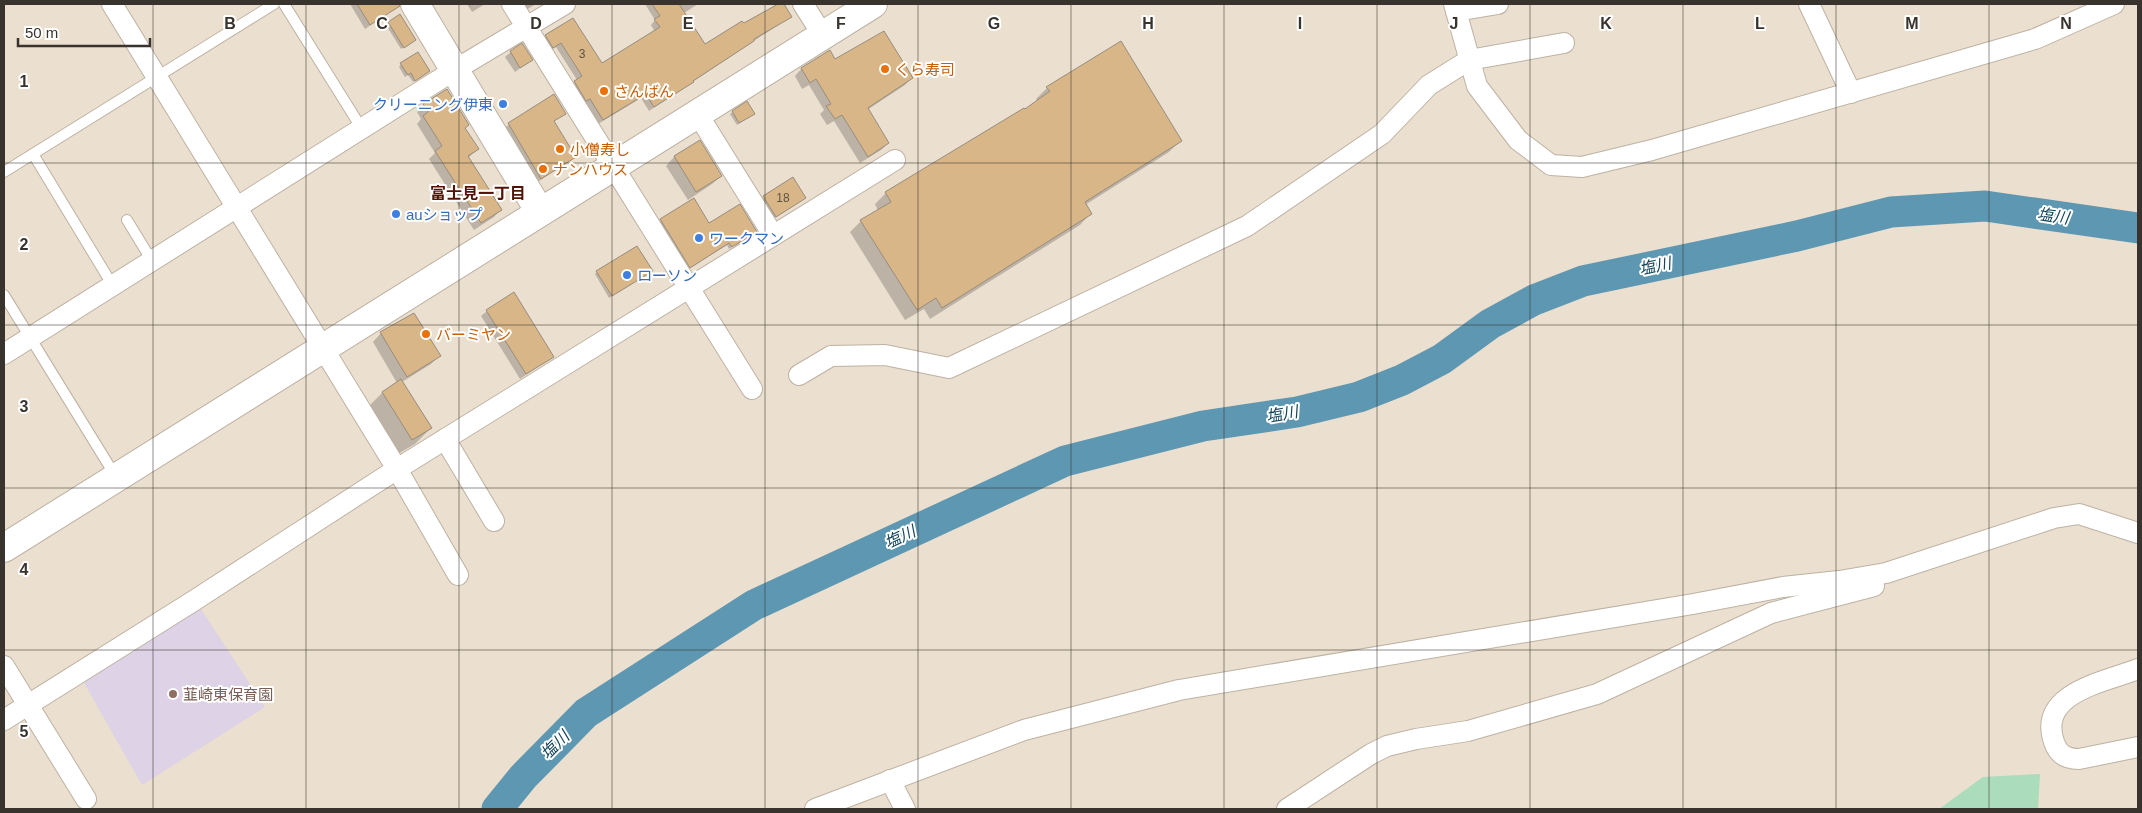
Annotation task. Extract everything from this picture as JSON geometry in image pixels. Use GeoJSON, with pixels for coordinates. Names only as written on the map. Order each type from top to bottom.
{"type":"FeatureCollection","features":[{"type":"Feature","properties":{"kind":"street"},"geometry":{"type":"LineString","coordinates":[[112,4],[396,469],[458,575]]}},
{"type":"Feature","properties":{"kind":"street"},"geometry":{"type":"LineString","coordinates":[[415,4],[540,212]]}},
{"type":"Feature","properties":{"kind":"street"},"geometry":{"type":"LineString","coordinates":[[512,4],[752,389]]}},
{"type":"Feature","properties":{"kind":"street"},"geometry":{"type":"LineString","coordinates":[[4,354],[362,130],[453,70],[565,4]]}},
{"type":"Feature","properties":{"kind":"street"},"geometry":{"type":"LineString","coordinates":[[803,4],[822,34]]}},
{"type":"Feature","properties":{"kind":"street"},"geometry":{"type":"LineString","coordinates":[[4,548],[822,34],[873,4]]}},
{"type":"Feature","properties":{"kind":"street"},"geometry":{"type":"LineString","coordinates":[[1498,4],[1455,7],[1477,86],[1518,140],[1551,165],[1582,167],[1652,150],[2035,39],[2114,4]]}},
{"type":"Feature","properties":{"kind":"street"},"geometry":{"type":"LineString","coordinates":[[1809,4],[1851,93]]}},
{"type":"Feature","properties":{"kind":"street"},"geometry":{"type":"LineString","coordinates":[[799,374],[831,356],[885,355],[949,368],[1247,226],[1382,134],[1429,86],[1469,60],[1564,43]]}},
{"type":"Feature","properties":{"kind":"street"},"geometry":{"type":"LineString","coordinates":[[697,113],[773,235]]}},
{"type":"Feature","properties":{"kind":"street"},"geometry":{"type":"LineString","coordinates":[[4,720],[195,600],[396,469],[895,160]]}},
{"type":"Feature","properties":{"kind":"street"},"geometry":{"type":"LineString","coordinates":[[445,439],[494,521]]}},
{"type":"Feature","properties":{"kind":"street"},"geometry":{"type":"LineString","coordinates":[[815,809],[1024,730],[1179,690],[1783,587],[1839,581],[1877,574],[2054,518],[2079,514],[2138,533]]}},
{"type":"Feature","properties":{"kind":"street"},"geometry":{"type":"LineString","coordinates":[[1288,809],[1371,754],[1387,746],[1416,739],[1468,731],[1597,694],[1771,613],[1852,593],[1925,571],[1948,560],[1961,548]]}},
{"type":"Feature","properties":{"kind":"street"},"geometry":{"type":"LineString","coordinates":[[4,666],[86,799]]}},
{"type":"Feature","properties":{"kind":"street"},"geometry":{"type":"LineString","coordinates":[[2138,668],[2083,688],[2064,699],[2055,710],[2051,728],[2054,742],[2060,754],[2070,759],[2079,759],[2138,747]]}},
{"type":"Feature","properties":{"kind":"street"},"geometry":{"type":"LineString","coordinates":[[890,780],[905,809]]}},
{"type":"Feature","properties":{"kind":"lane"},"geometry":{"type":"LineString","coordinates":[[4,172],[274,4]]}},
{"type":"Feature","properties":{"kind":"lane"},"geometry":{"type":"LineString","coordinates":[[284,4],[362,130]]}},
{"type":"Feature","properties":{"kind":"lane"},"geometry":{"type":"LineString","coordinates":[[33,154],[113,286]]}},
{"type":"Feature","properties":{"kind":"lane"},"geometry":{"type":"LineString","coordinates":[[127,220],[152,261]]}},
{"type":"Feature","properties":{"kind":"lane"},"geometry":{"type":"LineString","coordinates":[[4,295],[116,478]]}},
{"type":"Feature","properties":{"kind":"shaded area","name":"韮崎東保育園"},"geometry":{"type":"Polygon","coordinates":[[[197,603],[265,707],[142,785],[83,681],[197,603]]]}},
{"type":"Feature","properties":{"kind":"green space"},"geometry":{"type":"Polygon","coordinates":[[[2040,774],[2038,809],[1939,809],[1983,777],[2040,774]]]}},
{"type":"Feature","properties":{"kind":"building"},"geometry":{"type":"Polygon","coordinates":[[[357,4],[399,4],[400,6],[370,25],[357,4]]]}},
{"type":"Feature","properties":{"kind":"building"},"geometry":{"type":"Polygon","coordinates":[[[652,4],[679,4],[705,44],[742,21],[744,23],[778,4],[784,4],[792,17],[754,39],[754,41],[694,82],[654,107],[646,94],[603,120],[590,99],[586,101],[574,81],[582,76],[561,43],[553,48],[545,35],[573,18],[602,63],[660,27],[654,19],[660,16],[652,4]]]}},
{"type":"Feature","properties":{"kind":"building"},"geometry":{"type":"Polygon","coordinates":[[[400,14],[416,40],[404,48],[388,22],[400,14]]]}},
{"type":"Feature","properties":{"kind":"building"},"geometry":{"type":"Polygon","coordinates":[[[884,31],[913,78],[868,108],[889,143],[868,157],[842,115],[835,119],[826,106],[831,104],[816,79],[810,83],[801,68],[830,50],[835,59],[884,31]]]}},
{"type":"Feature","properties":{"kind":"building"},"geometry":{"type":"Polygon","coordinates":[[[1121,41],[1182,141],[1085,202],[1092,214],[942,308],[936,298],[917,310],[860,220],[891,202],[885,192],[1025,109],[1050,91],[1046,87],[1121,41]]]}},
{"type":"Feature","properties":{"kind":"building"},"geometry":{"type":"Polygon","coordinates":[[[522,43],[533,60],[520,68],[510,51],[522,43]]]}},
{"type":"Feature","properties":{"kind":"building"},"geometry":{"type":"Polygon","coordinates":[[[418,52],[430,71],[415,81],[411,73],[408,75],[400,63],[418,52]]]}},
{"type":"Feature","properties":{"kind":"building"},"geometry":{"type":"Polygon","coordinates":[[[447,89],[469,125],[465,128],[479,149],[468,156],[502,210],[481,223],[435,151],[442,146],[423,116],[428,112],[423,104],[447,89]]]}},
{"type":"Feature","properties":{"kind":"building"},"geometry":{"type":"Polygon","coordinates":[[[554,94],[566,114],[554,121],[576,157],[541,179],[508,123],[554,94]]]}},
{"type":"Feature","properties":{"kind":"building"},"geometry":{"type":"Polygon","coordinates":[[[747,101],[755,114],[739,123],[732,111],[747,101]]]}},
{"type":"Feature","properties":{"kind":"building"},"geometry":{"type":"Polygon","coordinates":[[[700,140],[722,176],[696,192],[674,156],[700,140]]]}},
{"type":"Feature","properties":{"kind":"building"},"geometry":{"type":"Polygon","coordinates":[[[793,177],[806,198],[776,217],[763,196],[793,177]]]}},
{"type":"Feature","properties":{"kind":"building"},"geometry":{"type":"Polygon","coordinates":[[[694,198],[709,223],[740,204],[757,232],[732,247],[729,243],[690,268],[660,219],[694,198]]]}},
{"type":"Feature","properties":{"kind":"building"},"geometry":{"type":"Polygon","coordinates":[[[637,246],[653,271],[612,296],[596,271],[637,246]]]}},
{"type":"Feature","properties":{"kind":"building"},"geometry":{"type":"Polygon","coordinates":[[[514,292],[554,357],[526,374],[486,310],[514,292]]]}},
{"type":"Feature","properties":{"kind":"building"},"geometry":{"type":"Polygon","coordinates":[[[414,313],[441,356],[407,377],[380,332],[414,313]]]}},
{"type":"Feature","properties":{"kind":"building"},"geometry":{"type":"Polygon","coordinates":[[[401,379],[432,428],[412,440],[382,392],[401,379]]]}},
{"type":"Feature","properties":{"kind":"waterway","name":"塩川"},"geometry":{"type":"LineString","coordinates":[[497,809],[523,777],[586,713],[754,605],[1065,461],[1203,426],[1297,412],[1359,397],[1402,380],[1442,359],[1490,324],[1534,300],[1583,281],[1797,236],[1891,212],[1985,206],[2138,228]]}},
{"type":"Feature","properties":{"kind":"place","name":"くら寿司"},"geometry":{"type":"Point","coordinates":[885,69]}},
{"type":"Feature","properties":{"kind":"place","name":"さんばん"},"geometry":{"type":"Point","coordinates":[604,91]}},
{"type":"Feature","properties":{"kind":"place","name":"クリーニング伊東"},"geometry":{"type":"Point","coordinates":[503,104]}},
{"type":"Feature","properties":{"kind":"place","name":"小僧寿し"},"geometry":{"type":"Point","coordinates":[560,149]}},
{"type":"Feature","properties":{"kind":"place","name":"ナンハウス"},"geometry":{"type":"Point","coordinates":[543,169]}},
{"type":"Feature","properties":{"kind":"place","name":"auショップ"},"geometry":{"type":"Point","coordinates":[396,214]}},
{"type":"Feature","properties":{"kind":"place","name":"ワークマン"},"geometry":{"type":"Point","coordinates":[699,238]}},
{"type":"Feature","properties":{"kind":"place","name":"ローソン"},"geometry":{"type":"Point","coordinates":[627,275]}},
{"type":"Feature","properties":{"kind":"place","name":"バーミヤン"},"geometry":{"type":"Point","coordinates":[426,334]}},
{"type":"Feature","properties":{"kind":"place","name":"韮崎東保育園"},"geometry":{"type":"Point","coordinates":[173,694]}},
{"type":"Feature","properties":{"kind":"district","name":"富士見一丁目"},"geometry":{"type":"Point","coordinates":[478,193]}}]}
